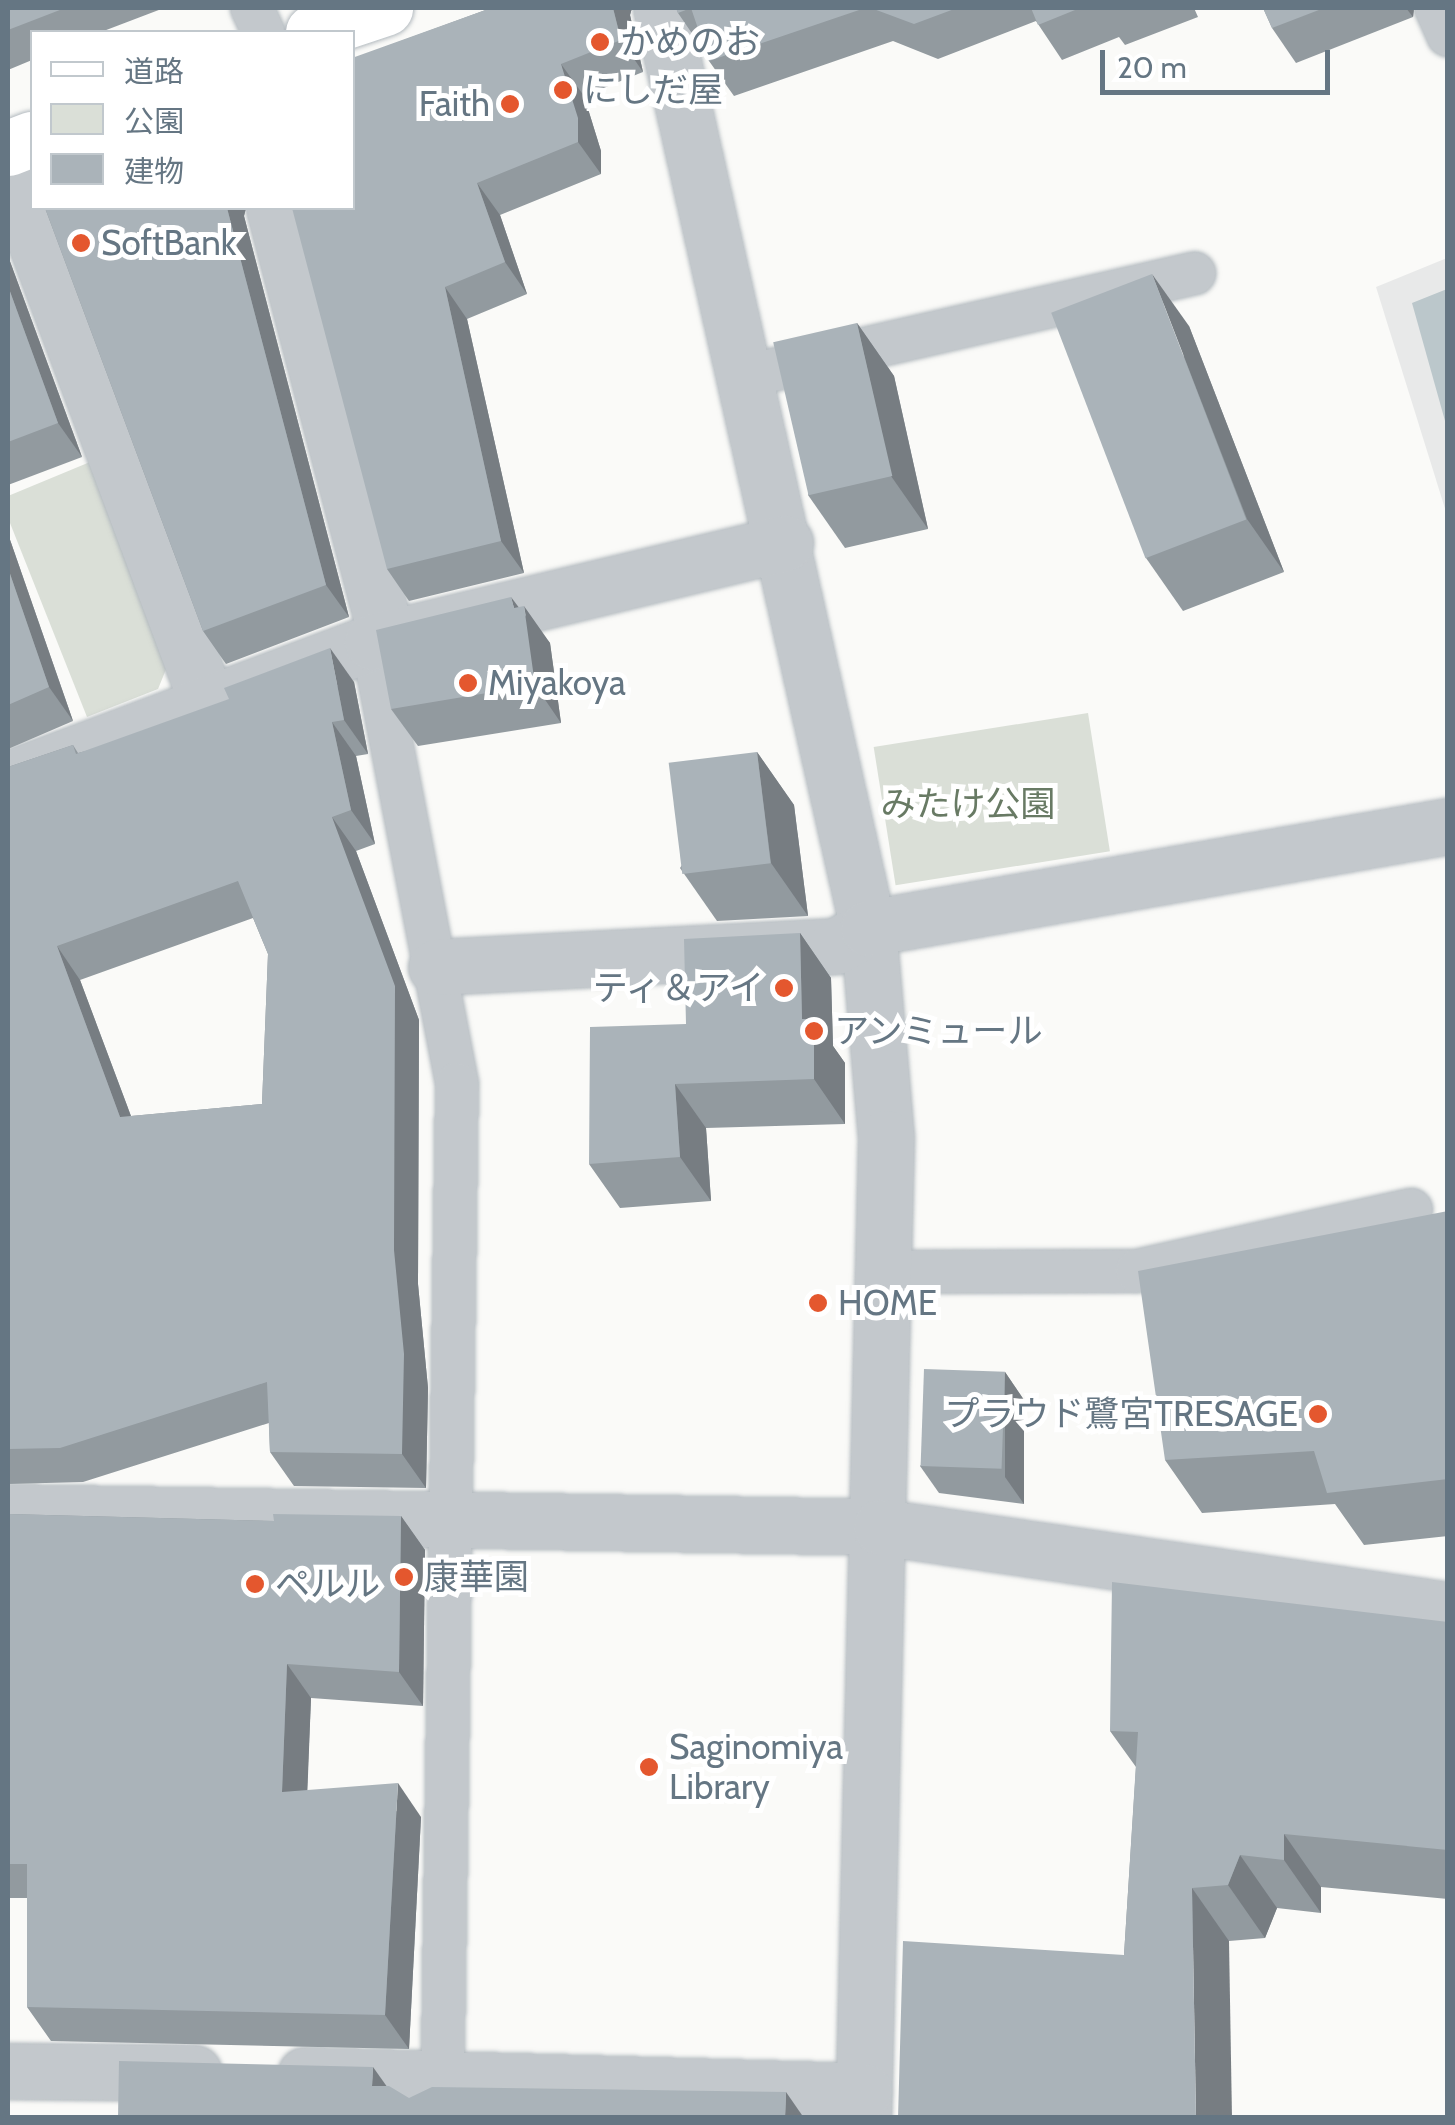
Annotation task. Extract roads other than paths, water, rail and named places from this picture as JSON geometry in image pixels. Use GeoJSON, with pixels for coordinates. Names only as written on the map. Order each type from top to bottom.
{"type":"FeatureCollection","features":[{"type":"Feature","properties":{"kind":"main road"},"geometry":{"type":"LineString","coordinates":[[319,30],[386,8]]}},
{"type":"Feature","properties":{"kind":"street"},"geometry":{"type":"LineString","coordinates":[[8,2070],[442,2097],[863,2104],[881,1527],[886,1138],[868,928],[785,542],[661,8]]}},
{"type":"Feature","properties":{"kind":"street"},"geometry":{"type":"LineString","coordinates":[[8,168],[207,702]]}},
{"type":"Feature","properties":{"kind":"street"},"geometry":{"type":"LineString","coordinates":[[274,210],[380,641]]}},
{"type":"Feature","properties":{"kind":"street"},"geometry":{"type":"LineString","coordinates":[[8,779],[380,641],[785,542]]}},
{"type":"Feature","properties":{"kind":"street"},"geometry":{"type":"LineString","coordinates":[[436,967],[836,946],[868,928],[1448,826]]}},
{"type":"Feature","properties":{"kind":"street"},"geometry":{"type":"LineString","coordinates":[[8,1512],[881,1527],[1448,1610]]}},
{"type":"Feature","properties":{"kind":"street"},"geometry":{"type":"LineString","coordinates":[[8,2083],[20,2118]]}},
{"type":"Feature","properties":{"kind":"lane"},"geometry":{"type":"LineString","coordinates":[[1436,8],[1448,35]]}},
{"type":"Feature","properties":{"kind":"lane"},"geometry":{"type":"LineString","coordinates":[[746,376],[1194,273]]}},
{"type":"Feature","properties":{"kind":"lane"},"geometry":{"type":"LineString","coordinates":[[380,641],[457,1084],[442,2097]]}},
{"type":"Feature","properties":{"kind":"lane"},"geometry":{"type":"LineString","coordinates":[[883,1272],[1137,1271],[1412,1210]]}},
{"type":"Feature","properties":{"kind":"place","name":"かめのお"},"geometry":{"type":"Point","coordinates":[600,42]}},
{"type":"Feature","properties":{"kind":"place","name":"にしだ屋"},"geometry":{"type":"Point","coordinates":[563,90]}},
{"type":"Feature","properties":{"kind":"place","name":"Faith"},"geometry":{"type":"Point","coordinates":[510,104]}},
{"type":"Feature","properties":{"kind":"place","name":"SoftBank"},"geometry":{"type":"Point","coordinates":[81,243]}},
{"type":"Feature","properties":{"kind":"place","name":"Miyakoya"},"geometry":{"type":"Point","coordinates":[468,683]}},
{"type":"Feature","properties":{"kind":"place","name":"ティ＆アイ"},"geometry":{"type":"Point","coordinates":[784,988]}},
{"type":"Feature","properties":{"kind":"place","name":"アンミュール"},"geometry":{"type":"Point","coordinates":[814,1031]}},
{"type":"Feature","properties":{"kind":"place","name":"HOME"},"geometry":{"type":"Point","coordinates":[818,1303]}},
{"type":"Feature","properties":{"kind":"place","name":"プラウド鷺宮TRESAGE"},"geometry":{"type":"Point","coordinates":[1318,1414]}},
{"type":"Feature","properties":{"kind":"place","name":"康華園"},"geometry":{"type":"Point","coordinates":[404,1577]}},
{"type":"Feature","properties":{"kind":"place","name":"ペルル"},"geometry":{"type":"Point","coordinates":[255,1584]}},
{"type":"Feature","properties":{"kind":"place","name":"Saginomiya Library"},"geometry":{"type":"Point","coordinates":[649,1767]}},
{"type":"Feature","properties":{"kind":"park label","name":"みたけ公園"},"geometry":{"type":"Point","coordinates":[968,804]}}]}
